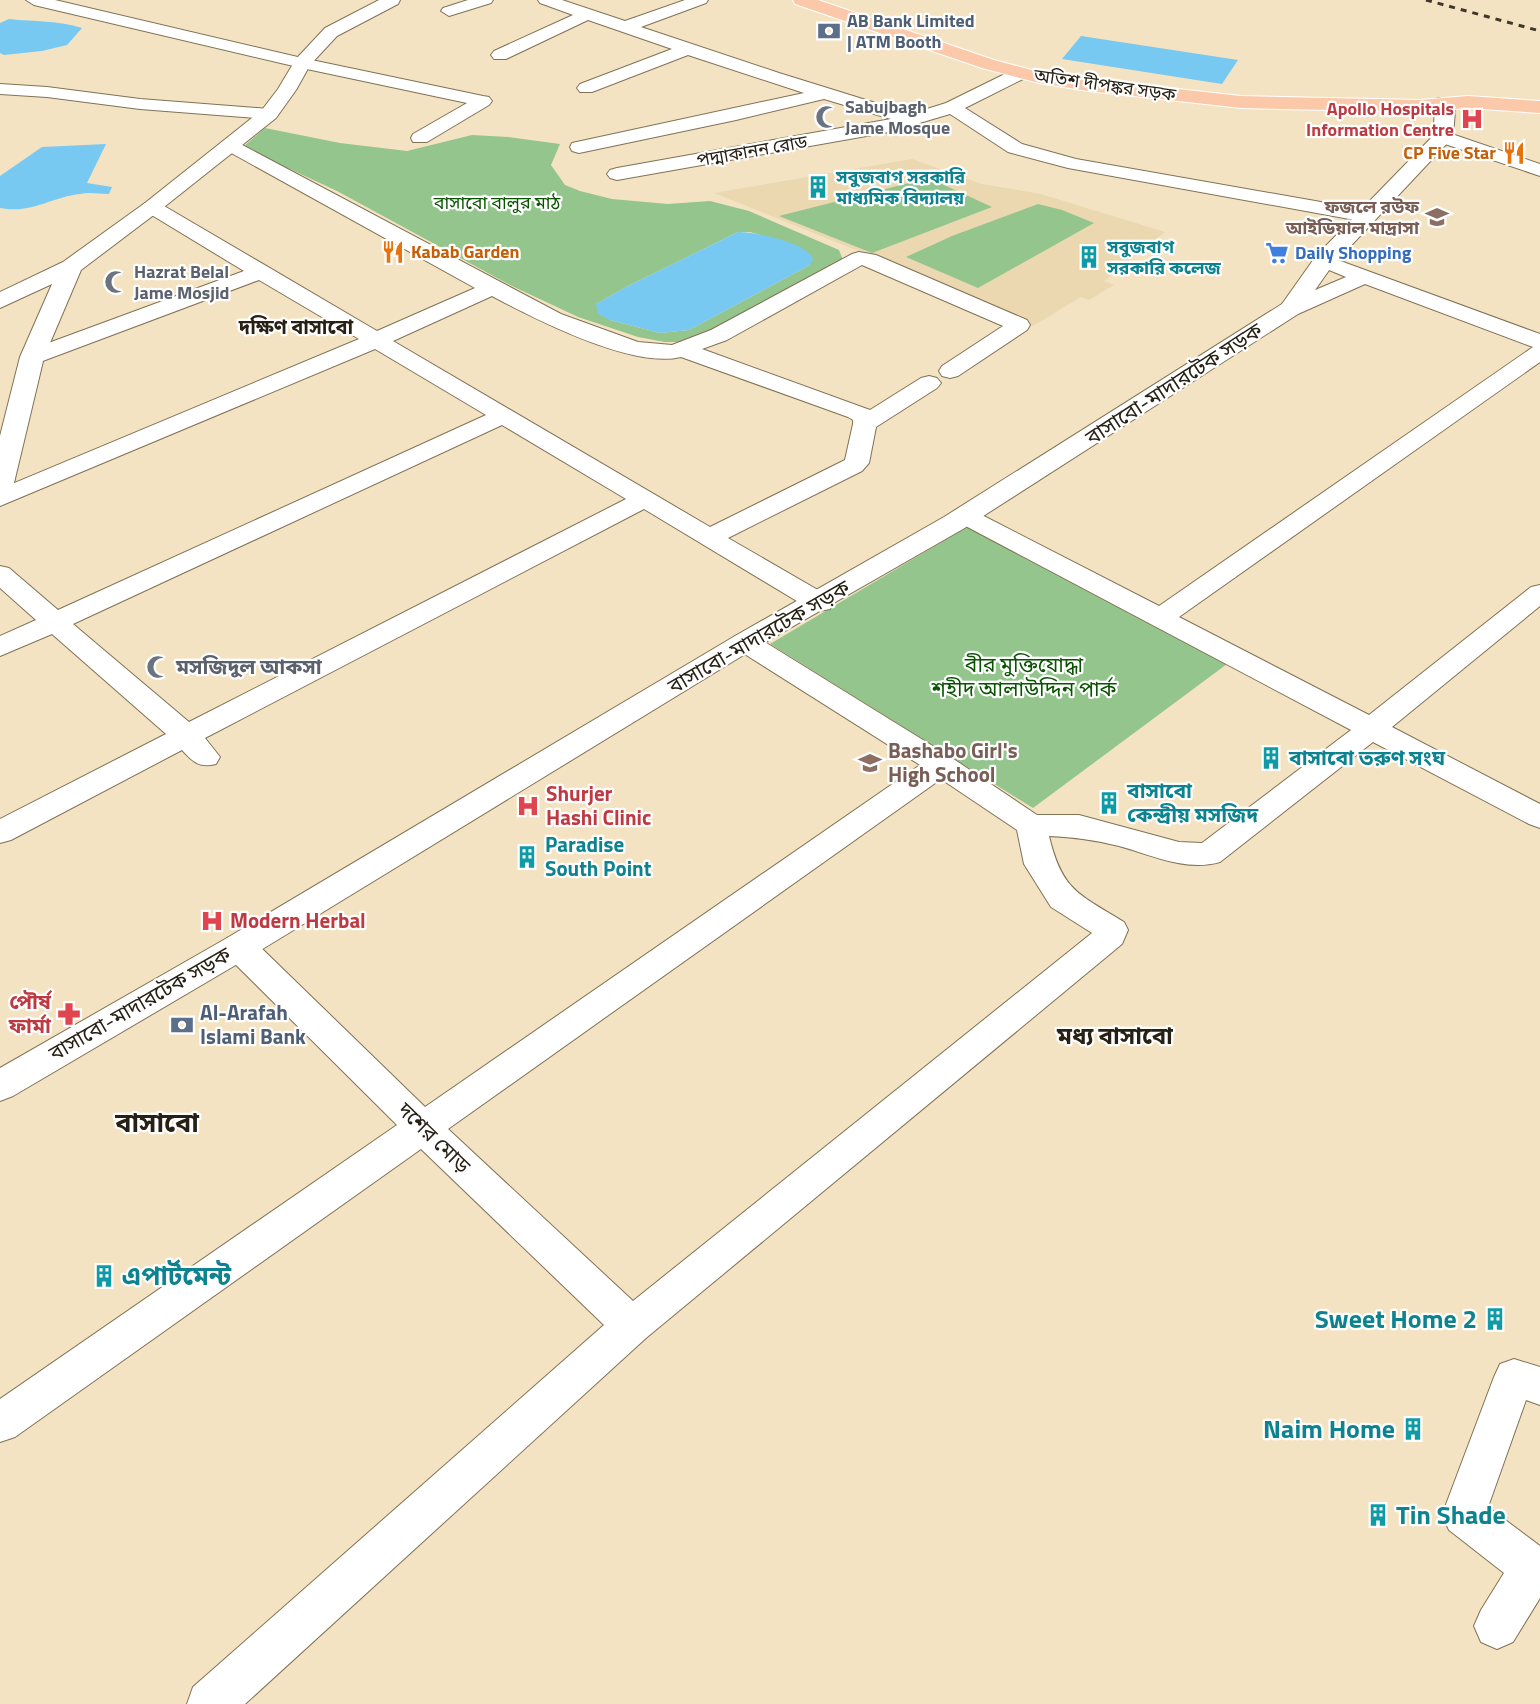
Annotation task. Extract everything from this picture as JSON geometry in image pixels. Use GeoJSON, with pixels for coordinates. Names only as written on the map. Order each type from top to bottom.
{"type":"FeatureCollection","features":[{"type":"Feature","properties":{"kind":"main road","name":"অতিশ দীপঙ্কর সড়ক"},"geometry":{"type":"LineString","coordinates":[[801,0],[946,50],[1088,85],[1222,100],[1540,114]]}},
{"type":"Feature","properties":{"kind":"main road","name":"অতিশ দীপঙ্কর সড়ক"},"geometry":{"type":"LineString","coordinates":[[832,0],[1027,69],[1202,89],[1284,94],[1389,96],[1436,109]]}},
{"type":"Feature","properties":{"kind":"main road"},"geometry":{"type":"LineString","coordinates":[[1389,96],[1408,90],[1433,89],[1540,94]]}},
{"type":"Feature","properties":{"kind":"main road"},"geometry":{"type":"LineString","coordinates":[[1436,109],[1540,99]]}},
{"type":"Feature","properties":{"kind":"main road"},"geometry":{"type":"LineString","coordinates":[[1436,109],[1540,107]]}},
{"type":"Feature","properties":{"kind":"street"},"geometry":{"type":"LineString","coordinates":[[34,0],[302,63],[483,101],[420,138]]}},
{"type":"Feature","properties":{"kind":"street"},"geometry":{"type":"LineString","coordinates":[[0,301],[71,267],[152,207],[269,114],[287,90],[302,63],[331,32],[392,0]]}},
{"type":"Feature","properties":{"kind":"street"},"geometry":{"type":"LineString","coordinates":[[449,11],[485,0]]}},
{"type":"Feature","properties":{"kind":"street"},"geometry":{"type":"LineString","coordinates":[[546,0],[824,94],[913,120]]}},
{"type":"Feature","properties":{"kind":"street"},"geometry":{"type":"LineString","coordinates":[[625,27],[700,0]]}},
{"type":"Feature","properties":{"kind":"street"},"geometry":{"type":"LineString","coordinates":[[500,55],[588,14]]}},
{"type":"Feature","properties":{"kind":"street"},"geometry":{"type":"LineString","coordinates":[[586,88],[687,49]]}},
{"type":"Feature","properties":{"kind":"street","name":"পদ্মাকানন রোড"},"geometry":{"type":"LineString","coordinates":[[617,174],[860,132],[913,120],[952,107],[1027,69]]}},
{"type":"Feature","properties":{"kind":"street"},"geometry":{"type":"LineString","coordinates":[[0,89],[46,92],[140,104],[269,114]]}},
{"type":"Feature","properties":{"kind":"street"},"geometry":{"type":"LineString","coordinates":[[579,147],[736,116],[824,94]]}},
{"type":"Feature","properties":{"kind":"street"},"geometry":{"type":"LineString","coordinates":[[952,107],[1015,148],[1075,164],[1366,216]]}},
{"type":"Feature","properties":{"kind":"street"},"geometry":{"type":"LineString","coordinates":[[1436,109],[1540,170]]}},
{"type":"Feature","properties":{"kind":"street","name":"বাসাবো-মাদারটেক সড়ক"},"geometry":{"type":"LineString","coordinates":[[0,1086],[239,947],[745,642],[820,603],[967,517],[1290,309],[1324,261],[1366,216],[1436,109]]}},
{"type":"Feature","properties":{"kind":"street"},"geometry":{"type":"LineString","coordinates":[[231,145],[553,319],[611,341],[663,352],[682,350],[719,335],[850,262],[859,258],[869,259],[1018,325],[950,370]]}},
{"type":"Feature","properties":{"kind":"street"},"geometry":{"type":"LineString","coordinates":[[152,207],[820,603]]}},
{"type":"Feature","properties":{"kind":"street"},"geometry":{"type":"LineString","coordinates":[[1324,261],[1525,326],[1540,342]]}},
{"type":"Feature","properties":{"kind":"street"},"geometry":{"type":"LineString","coordinates":[[0,487],[32,357],[71,267]]}},
{"type":"Feature","properties":{"kind":"street"},"geometry":{"type":"LineString","coordinates":[[32,357],[260,272]]}},
{"type":"Feature","properties":{"kind":"street"},"geometry":{"type":"LineString","coordinates":[[1290,309],[1365,276]]}},
{"type":"Feature","properties":{"kind":"street"},"geometry":{"type":"LineString","coordinates":[[0,498],[376,340],[492,288]]}},
{"type":"Feature","properties":{"kind":"street"},"geometry":{"type":"LineString","coordinates":[[682,350],[856,412],[864,417],[865,424],[857,463],[710,537]]}},
{"type":"Feature","properties":{"kind":"street"},"geometry":{"type":"LineString","coordinates":[[1160,618],[1540,352]]}},
{"type":"Feature","properties":{"kind":"street"},"geometry":{"type":"LineString","coordinates":[[865,424],[929,383]]}},
{"type":"Feature","properties":{"kind":"street"},"geometry":{"type":"LineString","coordinates":[[0,646],[502,416]]}},
{"type":"Feature","properties":{"kind":"street"},"geometry":{"type":"LineString","coordinates":[[0,832],[645,499]]}},
{"type":"Feature","properties":{"kind":"street"},"geometry":{"type":"LineString","coordinates":[[967,517],[1540,817]]}},
{"type":"Feature","properties":{"kind":"street"},"geometry":{"type":"LineString","coordinates":[[0,574],[186,736],[204,757]]}},
{"type":"Feature","properties":{"kind":"street"},"geometry":{"type":"LineString","coordinates":[[745,642],[941,765],[1031,825],[1079,826],[1122,836],[1179,854],[1209,854],[1371,729],[1540,593]]}},
{"type":"Feature","properties":{"kind":"street"},"geometry":{"type":"LineString","coordinates":[[0,1422],[941,765]]}},
{"type":"Feature","properties":{"kind":"street"},"geometry":{"type":"LineString","coordinates":[[210,1704],[632,1326],[1110,936],[1112,930],[1062,899],[1040,864],[1031,825]]}},
{"type":"Feature","properties":{"kind":"street","name":"দশের মোড়"},"geometry":{"type":"LineString","coordinates":[[239,947],[422,1127],[632,1326]]}},
{"type":"Feature","properties":{"kind":"street"},"geometry":{"type":"LineString","coordinates":[[1497,1626],[1533,1568],[1464,1515],[1514,1377],[1540,1386]]}},
{"type":"Feature","properties":{"kind":"shaded area"},"geometry":{"type":"Polygon","coordinates":[[[912,159],[982,184],[1041,194],[1165,232],[1104,281],[1114,285],[1089,300],[1081,297],[1033,326],[888,263],[714,193],[912,159]]]}},
{"type":"Feature","properties":{"kind":"green space","name":"বাসাবো বালুর মাঠ"},"geometry":{"type":"Polygon","coordinates":[[[265,128],[340,143],[407,151],[472,135],[560,144],[551,165],[565,185],[612,199],[668,204],[710,201],[749,211],[839,250],[843,260],[730,323],[685,342],[665,342],[638,337],[578,317],[512,286],[337,191],[243,147],[265,128]],[[738,232],[596,304],[610,320],[660,333],[689,330],[810,265],[785,242],[750,232],[738,232]]]}},
{"type":"Feature","properties":{"kind":"green space"},"geometry":{"type":"Polygon","coordinates":[[[929,178],[992,207],[872,253],[779,216],[929,178]]]}},
{"type":"Feature","properties":{"kind":"green space"},"geometry":{"type":"Polygon","coordinates":[[[1038,204],[1062,210],[1094,223],[978,288],[906,257],[952,236],[1038,204]]]}},
{"type":"Feature","properties":{"kind":"green space","name":"বীর মুক্তিযোদ্ধা শহীদ আলাউদ্দিন পার্ক"},"geometry":{"type":"Polygon","coordinates":[[[967,527],[1227,664],[1033,808],[770,644],[967,527]]]}},
{"type":"Feature","properties":{"kind":"water"},"geometry":{"type":"Polygon","coordinates":[[[9,19],[55,22],[82,28],[67,45],[42,51],[4,55],[0,53],[0,23],[9,19]]]}},
{"type":"Feature","properties":{"kind":"water"},"geometry":{"type":"Polygon","coordinates":[[[1081,36],[1238,60],[1222,84],[1062,59],[1081,36]]]}},
{"type":"Feature","properties":{"kind":"water"},"geometry":{"type":"Polygon","coordinates":[[[106,144],[87,183],[112,187],[109,194],[83,193],[22,209],[0,208],[0,176],[42,147],[106,144]]]}},
{"type":"Feature","properties":{"kind":"water"},"geometry":{"type":"Polygon","coordinates":[[[738,232],[767,236],[791,243],[809,253],[813,259],[810,265],[689,330],[660,333],[610,320],[598,314],[596,304],[738,232]]]}},
{"type":"Feature","properties":{"kind":"railway"},"geometry":{"type":"LineString","coordinates":[[1426,0],[1540,31]]}},
{"type":"Feature","properties":{"kind":"place","name":"AB Bank Limited | ATM Booth"},"geometry":{"type":"Point","coordinates":[829,31]}},
{"type":"Feature","properties":{"kind":"place","name":"Sabujbagh Jame Mosque"},"geometry":{"type":"Point","coordinates":[827,117]}},
{"type":"Feature","properties":{"kind":"place","name":"Apollo Hospitals Information Centre"},"geometry":{"type":"Point","coordinates":[1472,119]}},
{"type":"Feature","properties":{"kind":"place","name":"CP Five Star"},"geometry":{"type":"Point","coordinates":[1514,153]}},
{"type":"Feature","properties":{"kind":"place","name":"সবুজবাগ সরকারি মাধ্যমিক বিদ্যালয়"},"geometry":{"type":"Point","coordinates":[818,187]}},
{"type":"Feature","properties":{"kind":"place","name":"ফজলে রউফ আইডিয়াল মাদ্রাসা"},"geometry":{"type":"Point","coordinates":[1437,217]}},
{"type":"Feature","properties":{"kind":"place","name":"Kabab Garden"},"geometry":{"type":"Point","coordinates":[393,252]}},
{"type":"Feature","properties":{"kind":"place","name":"Daily Shopping"},"geometry":{"type":"Point","coordinates":[1277,253]}},
{"type":"Feature","properties":{"kind":"place","name":"সবুজবাগ সরকারি কলেজ"},"geometry":{"type":"Point","coordinates":[1089,257]}},
{"type":"Feature","properties":{"kind":"place","name":"Hazrat Belal Jame Mosjid"},"geometry":{"type":"Point","coordinates":[116,282]}},
{"type":"Feature","properties":{"kind":"place","name":"মসজিদুল আকসা"},"geometry":{"type":"Point","coordinates":[158,667]}},
{"type":"Feature","properties":{"kind":"place","name":"বাসাবো তরুণ সংঘ"},"geometry":{"type":"Point","coordinates":[1271,758]}},
{"type":"Feature","properties":{"kind":"place","name":"Bashabo Girl's High School"},"geometry":{"type":"Point","coordinates":[870,763]}},
{"type":"Feature","properties":{"kind":"place","name":"বাসাবো কেন্দ্রীয় মসজিদ"},"geometry":{"type":"Point","coordinates":[1109,803]}},
{"type":"Feature","properties":{"kind":"place","name":"Shurjer Hashi Clinic"},"geometry":{"type":"Point","coordinates":[528,806]}},
{"type":"Feature","properties":{"kind":"place","name":"Paradise South Point"},"geometry":{"type":"Point","coordinates":[527,857]}},
{"type":"Feature","properties":{"kind":"place","name":"Modern Herbal"},"geometry":{"type":"Point","coordinates":[212,921]}},
{"type":"Feature","properties":{"kind":"place","name":"পৌর্ষ ফার্মা"},"geometry":{"type":"Point","coordinates":[69,1014]}},
{"type":"Feature","properties":{"kind":"place","name":"Al-Arafah Islami Bank"},"geometry":{"type":"Point","coordinates":[182,1025]}},
{"type":"Feature","properties":{"kind":"place","name":"এপার্টমেন্ট"},"geometry":{"type":"Point","coordinates":[104,1276]}},
{"type":"Feature","properties":{"kind":"place","name":"Sweet Home 2"},"geometry":{"type":"Point","coordinates":[1495,1319]}},
{"type":"Feature","properties":{"kind":"place","name":"Naim Home"},"geometry":{"type":"Point","coordinates":[1413,1429]}},
{"type":"Feature","properties":{"kind":"place","name":"Tin Shade"},"geometry":{"type":"Point","coordinates":[1378,1515]}},
{"type":"Feature","properties":{"kind":"district","name":"দক্ষিণ বাসাবো"},"geometry":{"type":"Point","coordinates":[296,327]}},
{"type":"Feature","properties":{"kind":"district","name":"মধ্য বাসাবো"},"geometry":{"type":"Point","coordinates":[1115,1036]}},
{"type":"Feature","properties":{"kind":"district","name":"বাসাবো"},"geometry":{"type":"Point","coordinates":[157,1123]}}]}
